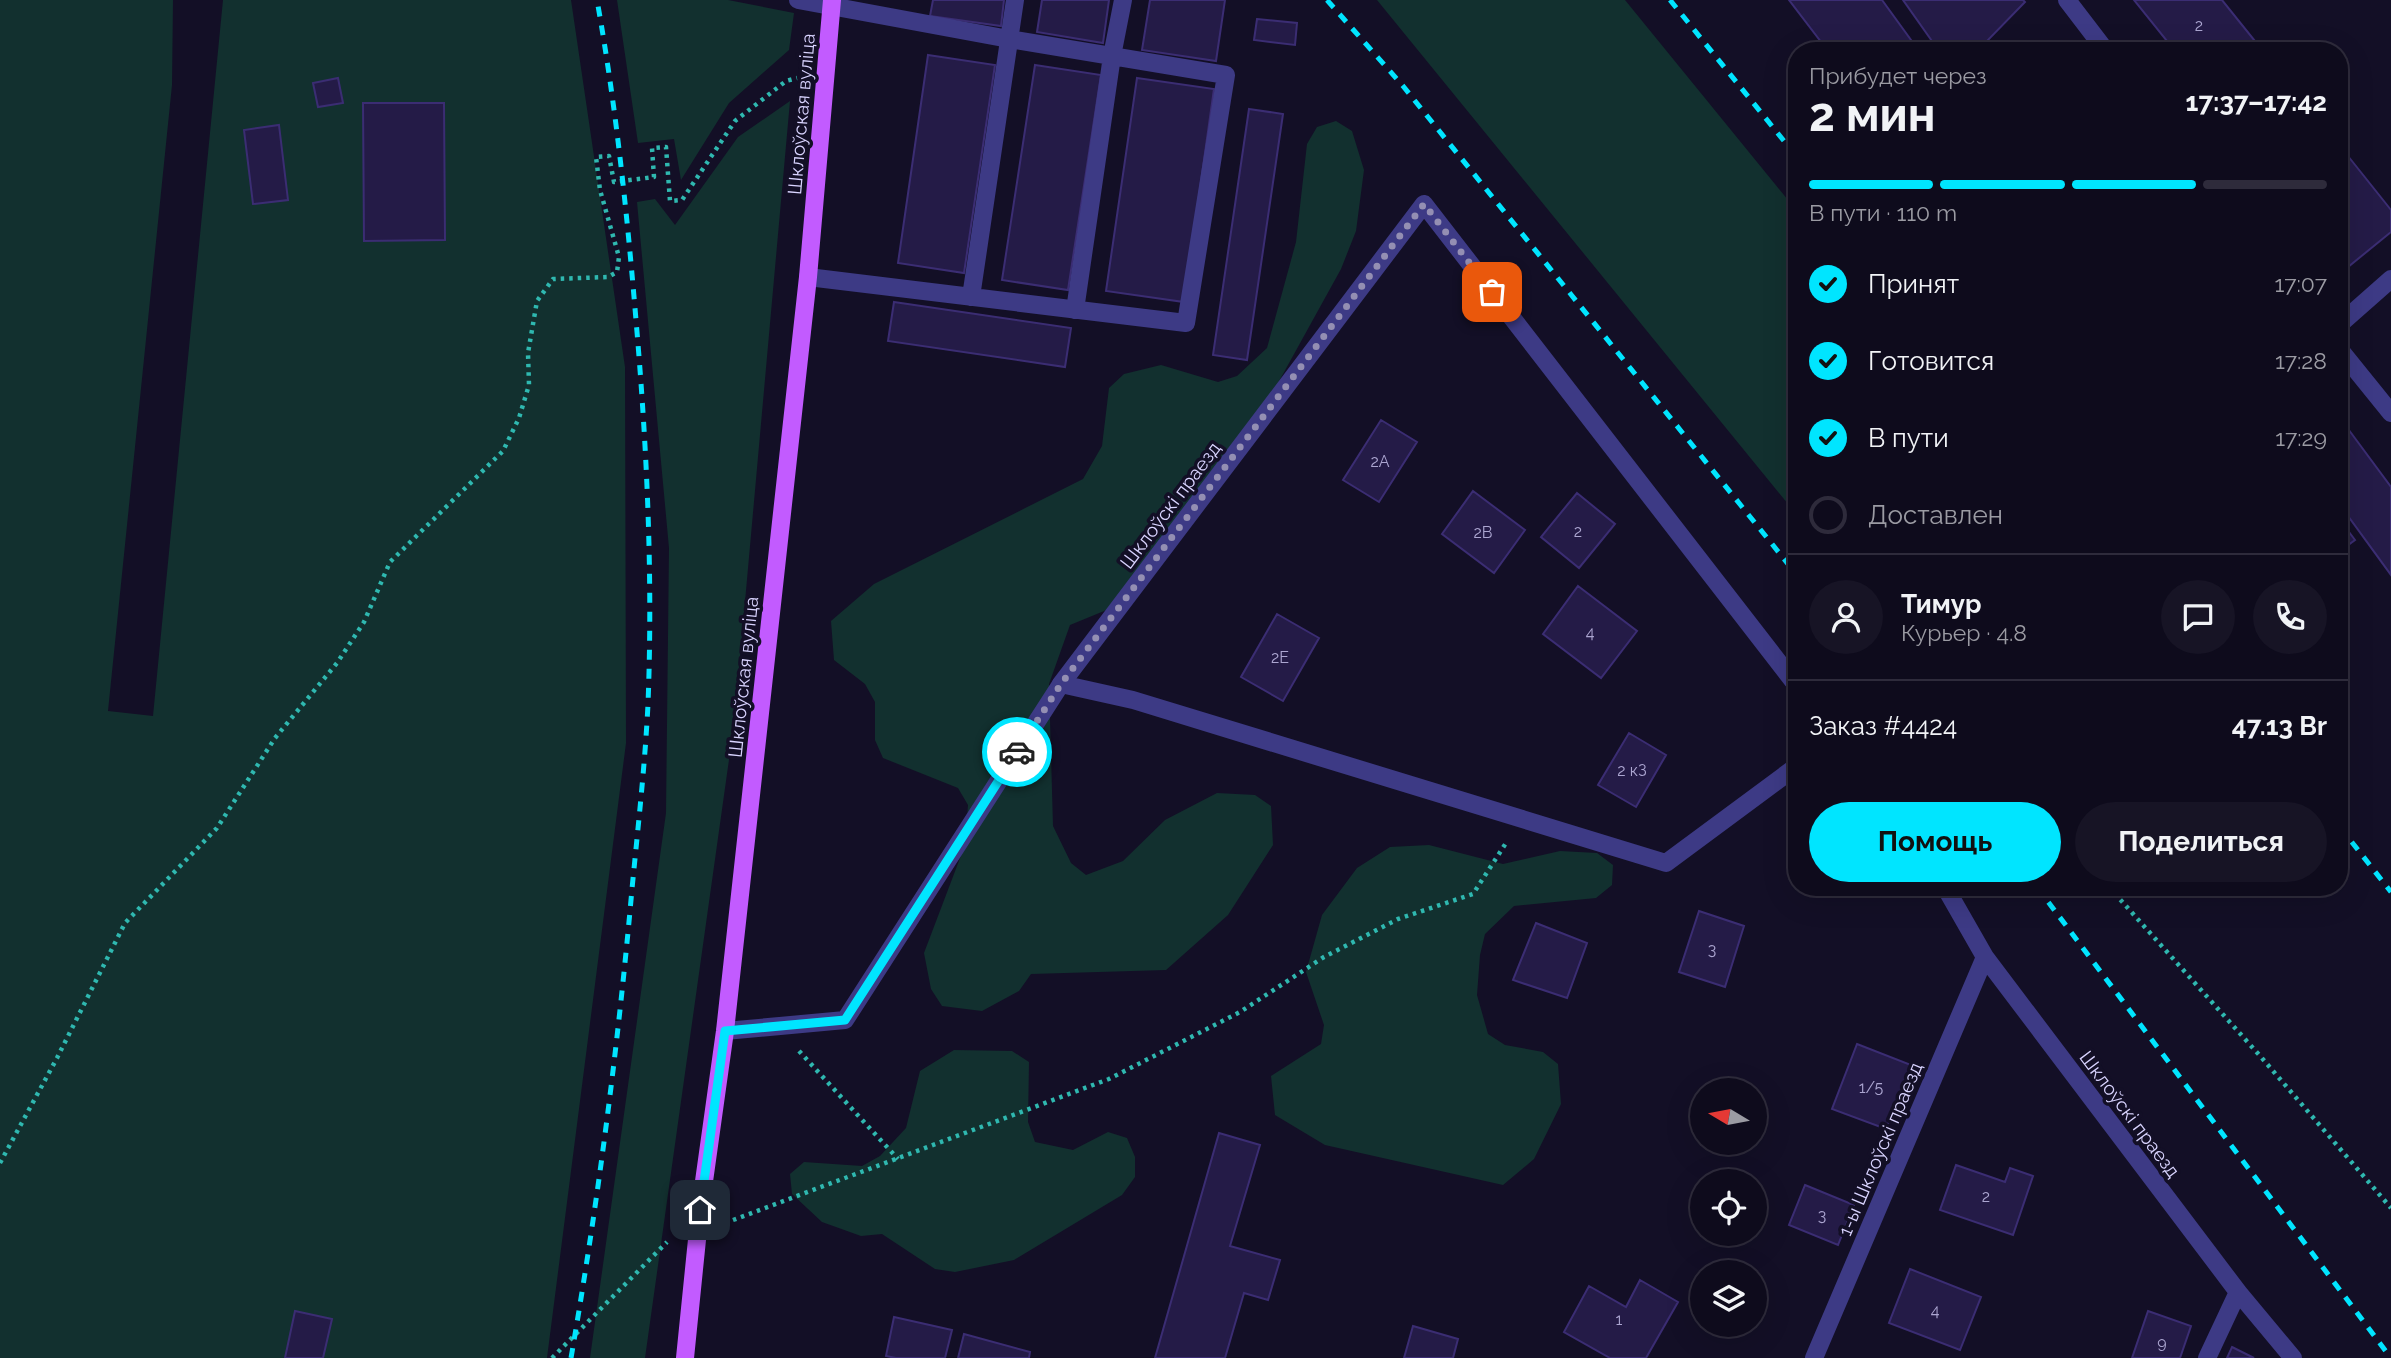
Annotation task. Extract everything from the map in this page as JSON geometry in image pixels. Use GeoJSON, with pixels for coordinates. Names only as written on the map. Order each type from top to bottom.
{"type":"FeatureCollection","features":[{"type":"Feature","properties":{"kind":"main road","name":"Шклоўская вуліца"},"geometry":{"type":"LineString","coordinates":[[685,1358],[700,1210],[725,1031],[808,277],[832,4]]}},
{"type":"Feature","properties":{"kind":"street"},"geometry":{"type":"LineString","coordinates":[[798,0],[1226,75],[1186,323],[808,277]]}},
{"type":"Feature","properties":{"kind":"street"},"geometry":{"type":"LineString","coordinates":[[971,297],[1015,0]]}},
{"type":"Feature","properties":{"kind":"street"},"geometry":{"type":"LineString","coordinates":[[1075,310],[1112,56],[1123,0]]}},
{"type":"Feature","properties":{"kind":"street"},"geometry":{"type":"LineString","coordinates":[[2067,0],[2098,42]]}},
{"type":"Feature","properties":{"kind":"street","name":"Шклоўскі праезд"},"geometry":{"type":"LineString","coordinates":[[1061,684],[1424,204],[1788,674]]}},
{"type":"Feature","properties":{"kind":"street"},"geometry":{"type":"LineString","coordinates":[[2348,317],[2391,279]]}},
{"type":"Feature","properties":{"kind":"street"},"geometry":{"type":"LineString","coordinates":[[2348,360],[2391,413]]}},
{"type":"Feature","properties":{"kind":"street"},"geometry":{"type":"LineString","coordinates":[[725,1031],[845,1020],[1061,684],[1133,700],[1667,863],[1788,773]]}},
{"type":"Feature","properties":{"kind":"street","name":"Шклоўскі праезд"},"geometry":{"type":"LineString","coordinates":[[1950,896],[1985,957],[2238,1292],[2293,1358]]}},
{"type":"Feature","properties":{"kind":"street","name":"1-ы Шклоўскі праезд"},"geometry":{"type":"LineString","coordinates":[[1814,1358],[1985,957]]}},
{"type":"Feature","properties":{"kind":"street"},"geometry":{"type":"LineString","coordinates":[[2207,1358],[2238,1292]]}},
{"type":"Feature","properties":{"kind":"path"},"geometry":{"type":"LineString","coordinates":[[0,1163],[125,923],[217,828],[275,738],[337,663],[364,622],[390,562],[503,451],[519,418],[529,385],[528,353],[537,301],[553,279],[608,277],[617,272],[619,257],[600,190],[596,157],[609,156],[614,182],[654,177],[652,148],[666,147],[670,201],[682,200],[735,121],[786,81],[825,72]]}},
{"type":"Feature","properties":{"kind":"path"},"geometry":{"type":"LineString","coordinates":[[722,1224],[1109,1079],[1240,1012],[1325,957],[1398,919],[1473,894],[1522,819]]}},
{"type":"Feature","properties":{"kind":"path"},"geometry":{"type":"LineString","coordinates":[[2117,896],[2391,1208]]}},
{"type":"Feature","properties":{"kind":"path"},"geometry":{"type":"LineString","coordinates":[[776,1027],[898,1159]]}},
{"type":"Feature","properties":{"kind":"path"},"geometry":{"type":"LineString","coordinates":[[552,1358],[700,1210]]}},
{"type":"Feature","properties":{"kind":"green space"},"geometry":{"type":"Polygon","coordinates":[[[0,0],[173,0],[172,85],[108,711],[153,716],[223,0],[571,0],[625,367],[626,743],[547,1358],[0,1358],[0,0]]]}},
{"type":"Feature","properties":{"kind":"green space"},"geometry":{"type":"Polygon","coordinates":[[[617,0],[728,0],[794,13],[789,50],[729,103],[681,180],[674,139],[638,143],[617,0]]]}},
{"type":"Feature","properties":{"kind":"green space"},"geometry":{"type":"Polygon","coordinates":[[[1377,0],[1625,0],[1788,200],[1788,504],[1377,0]]]}},
{"type":"Feature","properties":{"kind":"green space"},"geometry":{"type":"Polygon","coordinates":[[[790,101],[734,724],[645,1358],[590,1358],[666,813],[669,548],[637,202],[655,199],[675,225],[738,137],[790,101]]]}},
{"type":"Feature","properties":{"kind":"green space"},"geometry":{"type":"Polygon","coordinates":[[[1336,121],[1352,131],[1364,170],[1356,231],[1341,269],[1221,486],[1109,609],[1070,625],[1049,684],[1053,826],[1071,863],[1086,875],[1123,861],[1165,820],[1217,793],[1255,795],[1271,806],[1273,845],[1228,915],[1166,970],[1031,974],[1019,991],[982,1011],[942,1006],[931,989],[924,953],[965,845],[968,805],[958,788],[883,758],[875,740],[875,702],[865,684],[834,660],[831,621],[874,584],[1083,479],[1102,446],[1109,388],[1124,374],[1161,365],[1218,382],[1237,376],[1267,348],[1296,242],[1307,144],[1317,127],[1336,121]]]}},
{"type":"Feature","properties":{"kind":"green space"},"geometry":{"type":"Polygon","coordinates":[[[1429,845],[1503,864],[1560,851],[1597,853],[1613,865],[1612,885],[1596,898],[1514,906],[1485,934],[1480,955],[1477,995],[1488,1034],[1505,1045],[1543,1052],[1558,1064],[1561,1104],[1534,1159],[1503,1185],[1325,1145],[1275,1115],[1271,1076],[1321,1044],[1324,1025],[1306,972],[1322,915],[1357,868],[1390,847],[1429,845]]]}},
{"type":"Feature","properties":{"kind":"green space"},"geometry":{"type":"Polygon","coordinates":[[[954,1050],[1012,1051],[1029,1062],[1028,1122],[1035,1142],[1073,1150],[1108,1132],[1127,1138],[1135,1157],[1135,1177],[1122,1195],[1014,1260],[955,1272],[935,1269],[882,1234],[861,1236],[822,1222],[792,1194],[790,1174],[804,1162],[862,1166],[880,1156],[906,1128],[920,1071],[954,1050]]]}},
{"type":"Feature","properties":{"kind":"building"},"geometry":{"type":"Polygon","coordinates":[[[933,0],[1004,0],[1001,26],[930,16],[933,0]]]}},
{"type":"Feature","properties":{"kind":"building"},"geometry":{"type":"Polygon","coordinates":[[[1042,0],[1109,0],[1103,43],[1037,32],[1042,0]]]}},
{"type":"Feature","properties":{"kind":"building"},"geometry":{"type":"Polygon","coordinates":[[[1150,0],[1225,0],[1216,61],[1142,50],[1150,0]]]}},
{"type":"Feature","properties":{"kind":"building"},"geometry":{"type":"Polygon","coordinates":[[[1789,0],[1882,0],[1912,42],[1821,42],[1789,0]]]}},
{"type":"Feature","properties":{"kind":"building"},"geometry":{"type":"Polygon","coordinates":[[[1903,0],[2025,2],[1986,42],[1933,42],[1903,0]]]}},
{"type":"Feature","properties":{"kind":"building"},"geometry":{"type":"Polygon","coordinates":[[[2134,0],[2222,0],[2256,42],[2168,42],[2134,0]]]}},
{"type":"Feature","properties":{"kind":"building"},"geometry":{"type":"Polygon","coordinates":[[[1257,19],[1297,23],[1295,45],[1254,40],[1257,19]]]}},
{"type":"Feature","properties":{"kind":"building"},"geometry":{"type":"Polygon","coordinates":[[[928,55],[995,65],[964,273],[898,263],[928,55]]]}},
{"type":"Feature","properties":{"kind":"building"},"geometry":{"type":"Polygon","coordinates":[[[1035,65],[1101,75],[1068,290],[1002,280],[1035,65]]]}},
{"type":"Feature","properties":{"kind":"building"},"geometry":{"type":"Polygon","coordinates":[[[338,78],[343,103],[318,107],[313,83],[338,78]]]}},
{"type":"Feature","properties":{"kind":"building"},"geometry":{"type":"Polygon","coordinates":[[[1137,78],[1214,89],[1184,302],[1106,291],[1137,78]]]}},
{"type":"Feature","properties":{"kind":"building"},"geometry":{"type":"Polygon","coordinates":[[[363,103],[444,103],[445,240],[364,241],[363,103]]]}},
{"type":"Feature","properties":{"kind":"building"},"geometry":{"type":"Polygon","coordinates":[[[1249,109],[1283,114],[1247,360],[1213,355],[1249,109]]]}},
{"type":"Feature","properties":{"kind":"building"},"geometry":{"type":"Polygon","coordinates":[[[279,125],[288,200],[253,204],[244,130],[279,125]]]}},
{"type":"Feature","properties":{"kind":"building"},"geometry":{"type":"Polygon","coordinates":[[[2348,156],[2391,210],[2391,232],[2348,267],[2348,156]]]}},
{"type":"Feature","properties":{"kind":"building"},"geometry":{"type":"Polygon","coordinates":[[[894,302],[1071,328],[1065,367],[888,341],[894,302]]]}},
{"type":"Feature","properties":{"kind":"building"},"geometry":{"type":"Polygon","coordinates":[[[1381,420],[1417,442],[1379,502],[1343,480],[1381,420]]]}},
{"type":"Feature","properties":{"kind":"building"},"geometry":{"type":"Polygon","coordinates":[[[2348,429],[2391,487],[2391,575],[2348,516],[2348,429]]]}},
{"type":"Feature","properties":{"kind":"building"},"geometry":{"type":"Polygon","coordinates":[[[1473,491],[1525,530],[1494,573],[1442,534],[1473,491]]]}},
{"type":"Feature","properties":{"kind":"building"},"geometry":{"type":"Polygon","coordinates":[[[1577,493],[1615,524],[1579,568],[1541,537],[1577,493]]]}},
{"type":"Feature","properties":{"kind":"building"},"geometry":{"type":"Polygon","coordinates":[[[2348,531],[2355,540],[2348,545],[2348,531]]]}},
{"type":"Feature","properties":{"kind":"building"},"geometry":{"type":"Polygon","coordinates":[[[1578,586],[1637,631],[1601,678],[1543,634],[1578,586]]]}},
{"type":"Feature","properties":{"kind":"building"},"geometry":{"type":"Polygon","coordinates":[[[1277,614],[1319,638],[1283,701],[1241,677],[1277,614]]]}},
{"type":"Feature","properties":{"kind":"building"},"geometry":{"type":"Polygon","coordinates":[[[1629,733],[1666,755],[1636,807],[1598,785],[1629,733]]]}},
{"type":"Feature","properties":{"kind":"building"},"geometry":{"type":"Polygon","coordinates":[[[1699,911],[1744,926],[1725,987],[1679,972],[1699,911]]]}},
{"type":"Feature","properties":{"kind":"building"},"geometry":{"type":"Polygon","coordinates":[[[1536,923],[1587,943],[1567,998],[1513,980],[1536,923]]]}},
{"type":"Feature","properties":{"kind":"building"},"geometry":{"type":"Polygon","coordinates":[[[1857,1044],[1911,1065],[1886,1129],[1832,1109],[1857,1044]]]}},
{"type":"Feature","properties":{"kind":"building"},"geometry":{"type":"Polygon","coordinates":[[[1219,1133],[1260,1145],[1230,1246],[1280,1260],[1268,1300],[1244,1293],[1225,1358],[1155,1358],[1219,1133]]]}},
{"type":"Feature","properties":{"kind":"building"},"geometry":{"type":"Polygon","coordinates":[[[1956,1165],[2005,1182],[2010,1168],[2033,1176],[2013,1235],[1940,1210],[1956,1165]]]}},
{"type":"Feature","properties":{"kind":"building"},"geometry":{"type":"Polygon","coordinates":[[[1805,1185],[1854,1205],[1838,1245],[1789,1225],[1805,1185]]]}},
{"type":"Feature","properties":{"kind":"building"},"geometry":{"type":"Polygon","coordinates":[[[1910,1269],[1981,1297],[1960,1350],[1889,1323],[1910,1269]]]}},
{"type":"Feature","properties":{"kind":"building"},"geometry":{"type":"Polygon","coordinates":[[[1640,1280],[1678,1302],[1646,1358],[1610,1358],[1564,1332],[1589,1286],[1626,1307],[1640,1280]]]}},
{"type":"Feature","properties":{"kind":"building"},"geometry":{"type":"Polygon","coordinates":[[[295,1311],[332,1319],[323,1358],[285,1358],[295,1311]]]}},
{"type":"Feature","properties":{"kind":"building"},"geometry":{"type":"Polygon","coordinates":[[[2148,1311],[2191,1326],[2180,1358],[2132,1358],[2148,1311]]]}},
{"type":"Feature","properties":{"kind":"building"},"geometry":{"type":"Polygon","coordinates":[[[894,1317],[952,1330],[945,1358],[886,1356],[894,1317]]]}},
{"type":"Feature","properties":{"kind":"building"},"geometry":{"type":"Polygon","coordinates":[[[1413,1326],[1458,1339],[1453,1358],[1404,1358],[1413,1326]]]}},
{"type":"Feature","properties":{"kind":"building"},"geometry":{"type":"Polygon","coordinates":[[[964,1334],[1030,1352],[1029,1358],[958,1358],[964,1334]]]}},
{"type":"Feature","properties":{"kind":"building"},"geometry":{"type":"Polygon","coordinates":[[[2232,1347],[2254,1358],[2227,1358],[2232,1347]]]}},
{"type":"Feature","properties":{"kind":"railway"},"geometry":{"type":"LineString","coordinates":[[571,1358],[598,1182],[620,1007],[643,773],[650,608],[646,464],[629,240],[610,80],[597,0]]}},
{"type":"Feature","properties":{"kind":"railway"},"geometry":{"type":"LineString","coordinates":[[1327,0],[1403,86],[1788,564]]}},
{"type":"Feature","properties":{"kind":"railway"},"geometry":{"type":"LineString","coordinates":[[1670,0],[1788,146]]}},
{"type":"Feature","properties":{"kind":"railway"},"geometry":{"type":"LineString","coordinates":[[2348,837],[2391,892]]}},
{"type":"Feature","properties":{"kind":"railway"},"geometry":{"type":"LineString","coordinates":[[2044,896],[2391,1358]]}},
{"type":"Feature","properties":{"kind":"way so far"},"geometry":{"type":"LineString","coordinates":[[1017,752],[1061,684],[1424,204],[1492,292]]}},
{"type":"Feature","properties":{"kind":"route"},"geometry":{"type":"LineString","coordinates":[[700,1210],[725,1031],[845,1020],[1017,752]]}}]}
